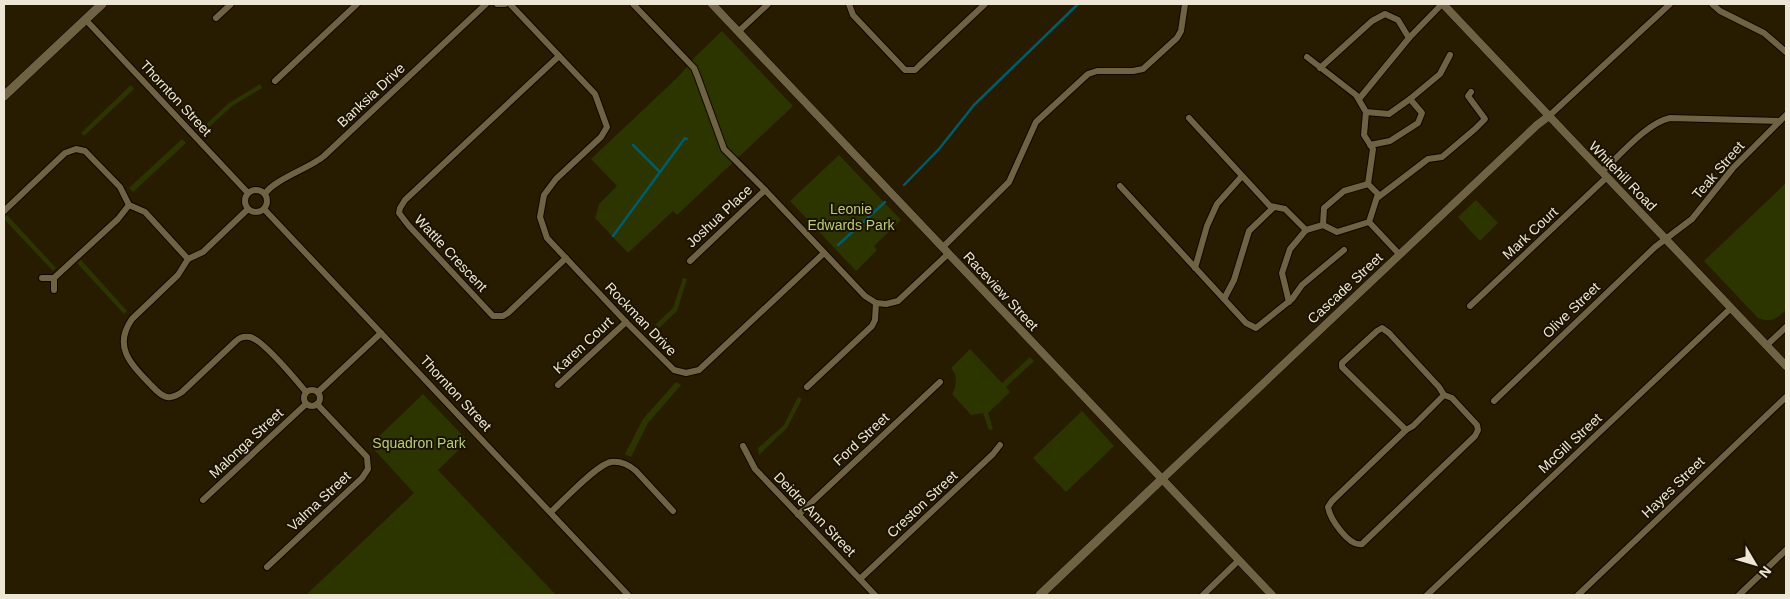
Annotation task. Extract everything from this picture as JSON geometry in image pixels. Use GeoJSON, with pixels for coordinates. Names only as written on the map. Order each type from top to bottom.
{"type":"FeatureCollection","features":[{"type":"Feature","properties":{"kind":"main road"},"geometry":{"type":"LineString","coordinates":[[4,96],[102,4]]}},
{"type":"Feature","properties":{"kind":"main road","name":"Cascade Street"},"geometry":{"type":"LineString","coordinates":[[1040,595],[1162,479]]}},
{"type":"Feature","properties":{"kind":"street"},"geometry":{"type":"LineString","coordinates":[[216,18],[231,4]]}},
{"type":"Feature","properties":{"kind":"street"},"geometry":{"type":"LineString","coordinates":[[275,81],[356,4]]}},
{"type":"Feature","properties":{"kind":"street","name":"Banksia Drive"},"geometry":{"type":"LineString","coordinates":[[265,194],[274,185],[311,166],[324,156],[486,4]]}},
{"type":"Feature","properties":{"kind":"street"},"geometry":{"type":"LineString","coordinates":[[497,4],[504,4]]}},
{"type":"Feature","properties":{"kind":"street","name":"Rockman Drive"},"geometry":{"type":"LineString","coordinates":[[510,4],[595,94],[608,127],[601,137],[556,179],[544,195],[540,217],[547,238],[674,370],[686,373],[700,370],[824,253]]}},
{"type":"Feature","properties":{"kind":"street"},"geometry":{"type":"LineString","coordinates":[[633,4],[693,67],[724,149],[865,296],[876,303],[886,304],[898,301],[1008,182],[1036,122],[1088,74],[1097,71],[1133,71],[1143,69],[1177,38],[1181,31],[1185,4]]}},
{"type":"Feature","properties":{"kind":"street","name":"Raceview Street"},"geometry":{"type":"LineString","coordinates":[[712,4],[1272,595]]}},
{"type":"Feature","properties":{"kind":"street"},"geometry":{"type":"LineString","coordinates":[[738,32],[768,4]]}},
{"type":"Feature","properties":{"kind":"street"},"geometry":{"type":"LineString","coordinates":[[849,4],[853,15],[904,70],[910,71],[919,66],[985,4]]}},
{"type":"Feature","properties":{"kind":"street"},"geometry":{"type":"LineString","coordinates":[[1358,99],[1410,38],[1443,4]]}},
{"type":"Feature","properties":{"kind":"street","name":"Whitehill Road"},"geometry":{"type":"LineString","coordinates":[[1443,4],[1786,366]]}},
{"type":"Feature","properties":{"kind":"street","name":"Cascade Street"},"geometry":{"type":"LineString","coordinates":[[1162,479],[1538,125],[1670,4]]}},
{"type":"Feature","properties":{"kind":"street"},"geometry":{"type":"LineString","coordinates":[[1712,4],[1726,15],[1764,33],[1786,52]]}},
{"type":"Feature","properties":{"kind":"street"},"geometry":{"type":"LineString","coordinates":[[1320,68],[1372,21],[1385,14],[1398,20],[1410,38]]}},
{"type":"Feature","properties":{"kind":"street","name":"Thornton Street"},"geometry":{"type":"LineString","coordinates":[[85,19],[248,193]]}},
{"type":"Feature","properties":{"kind":"street"},"geometry":{"type":"LineString","coordinates":[[1366,112],[1389,114],[1440,74],[1450,55]]}},
{"type":"Feature","properties":{"kind":"street","name":"Wattle Crescent"},"geometry":{"type":"LineString","coordinates":[[559,56],[405,200],[399,213],[405,222],[493,316],[503,316],[508,313],[566,258]]}},
{"type":"Feature","properties":{"kind":"street"},"geometry":{"type":"LineString","coordinates":[[1307,57],[1356,95],[1366,112],[1364,135],[1373,149],[1368,184]]}},
{"type":"Feature","properties":{"kind":"street"},"geometry":{"type":"LineString","coordinates":[[1377,198],[1428,159],[1442,157],[1486,119],[1468,96],[1471,92]]}},
{"type":"Feature","properties":{"kind":"street"},"geometry":{"type":"LineString","coordinates":[[1370,145],[1390,141],[1418,123],[1422,112],[1410,99]]}},
{"type":"Feature","properties":{"kind":"street","name":"Teak Street"},"geometry":{"type":"LineString","coordinates":[[1666,239],[1692,220],[1733,168],[1786,115]]}},
{"type":"Feature","properties":{"kind":"street"},"geometry":{"type":"LineString","coordinates":[[1189,118],[1270,206],[1284,209],[1306,230]]}},
{"type":"Feature","properties":{"kind":"street","name":"Mark Court"},"geometry":{"type":"LineString","coordinates":[[1470,306],[1652,125],[1662,119],[1780,121]]}},
{"type":"Feature","properties":{"kind":"street"},"geometry":{"type":"LineString","coordinates":[[4,211],[65,154],[76,149],[82,150],[120,187],[129,205],[145,212],[188,259]]}},
{"type":"Feature","properties":{"kind":"street"},"geometry":{"type":"LineString","coordinates":[[1196,268],[1216,204],[1242,176]]}},
{"type":"Feature","properties":{"kind":"street"},"geometry":{"type":"LineString","coordinates":[[1368,184],[1378,194],[1369,222]]}},
{"type":"Feature","properties":{"kind":"street"},"geometry":{"type":"LineString","coordinates":[[1323,225],[1324,208],[1344,191],[1368,184]]}},
{"type":"Feature","properties":{"kind":"street"},"geometry":{"type":"LineString","coordinates":[[1120,186],[1246,323],[1256,328],[1289,302],[1302,285],[1344,250]]}},
{"type":"Feature","properties":{"kind":"street"},"geometry":{"type":"LineString","coordinates":[[257,190],[265,194],[267,200],[264,209],[254,212],[248,209],[245,202],[248,193],[257,190]]}},
{"type":"Feature","properties":{"kind":"street","name":"Joshua Place"},"geometry":{"type":"LineString","coordinates":[[690,261],[765,190]]}},
{"type":"Feature","properties":{"kind":"street"},"geometry":{"type":"LineString","coordinates":[[42,278],[54,278],[118,219],[129,205]]}},
{"type":"Feature","properties":{"kind":"street"},"geometry":{"type":"LineString","coordinates":[[1224,299],[1234,280],[1249,231],[1274,207]]}},
{"type":"Feature","properties":{"kind":"street"},"geometry":{"type":"LineString","coordinates":[[248,209],[203,252],[188,259],[178,275],[132,319],[126,327],[124,338],[125,350],[130,362],[136,369],[163,396],[172,397],[182,392],[236,341],[240,338],[250,337],[260,343],[306,392]]}},
{"type":"Feature","properties":{"kind":"street","name":"Thornton Street"},"geometry":{"type":"LineString","coordinates":[[264,209],[628,595]]}},
{"type":"Feature","properties":{"kind":"street"},"geometry":{"type":"LineString","coordinates":[[1369,222],[1400,255]]}},
{"type":"Feature","properties":{"kind":"street"},"geometry":{"type":"LineString","coordinates":[[1289,302],[1282,273],[1290,249],[1306,230],[1323,225],[1337,232],[1369,222]]}},
{"type":"Feature","properties":{"kind":"street","name":"Olive Street"},"geometry":{"type":"LineString","coordinates":[[1494,401],[1655,247],[1666,239]]}},
{"type":"Feature","properties":{"kind":"street"},"geometry":{"type":"LineString","coordinates":[[54,278],[54,290]]}},
{"type":"Feature","properties":{"kind":"street"},"geometry":{"type":"LineString","coordinates":[[807,387],[872,326],[875,320],[876,303]]}},
{"type":"Feature","properties":{"kind":"street","name":"McGill Street"},"geometry":{"type":"LineString","coordinates":[[1427,595],[1731,308]]}},
{"type":"Feature","properties":{"kind":"street","name":"Karen Court"},"geometry":{"type":"LineString","coordinates":[[558,385],[626,322]]}},
{"type":"Feature","properties":{"kind":"street"},"geometry":{"type":"LineString","coordinates":[[1767,345],[1786,326]]}},
{"type":"Feature","properties":{"kind":"street"},"geometry":{"type":"LineString","coordinates":[[1406,430],[1342,367],[1342,363],[1382,328],[1389,333],[1439,387],[1444,396],[1452,398],[1477,425],[1478,430],[1475,436],[1362,544],[1357,545],[1338,528],[1329,513],[1328,507],[1406,430],[1413,426],[1444,396]]}},
{"type":"Feature","properties":{"kind":"street"},"geometry":{"type":"LineString","coordinates":[[318,392],[381,332]]}},
{"type":"Feature","properties":{"kind":"street","name":"Ford Street"},"geometry":{"type":"LineString","coordinates":[[798,515],[940,382]]}},
{"type":"Feature","properties":{"kind":"street"},"geometry":{"type":"LineString","coordinates":[[313,390],[318,392],[320,399],[317,404],[313,406],[306,404],[303,398],[306,392],[313,390]]}},
{"type":"Feature","properties":{"kind":"street","name":"Hayes Street"},"geometry":{"type":"LineString","coordinates":[[1578,595],[1786,397]]}},
{"type":"Feature","properties":{"kind":"street","name":"Malonga Street"},"geometry":{"type":"LineString","coordinates":[[203,500],[306,404]]}},
{"type":"Feature","properties":{"kind":"street","name":"Valma Street"},"geometry":{"type":"LineString","coordinates":[[267,567],[362,478],[368,469],[367,458],[317,404]]}},
{"type":"Feature","properties":{"kind":"street","name":"Creston Street"},"geometry":{"type":"LineString","coordinates":[[860,579],[1000,445]]}},
{"type":"Feature","properties":{"kind":"street","name":"Deidre Ann Street"},"geometry":{"type":"LineString","coordinates":[[744,446],[755,469],[875,595]]}},
{"type":"Feature","properties":{"kind":"street"},"geometry":{"type":"LineString","coordinates":[[551,512],[603,465],[616,462],[630,466],[636,471],[673,511]]}},
{"type":"Feature","properties":{"kind":"street"},"geometry":{"type":"LineString","coordinates":[[1739,595],[1786,550]]}},
{"type":"Feature","properties":{"kind":"street"},"geometry":{"type":"LineString","coordinates":[[1202,595],[1240,560]]}},
{"type":"Feature","properties":{"kind":"green space"},"geometry":{"type":"Polygon","coordinates":[[[722,31],[793,106],[677,215],[673,211],[628,253],[595,218],[599,204],[617,186],[591,159],[678,77],[696,56],[722,31]]]}},
{"type":"Feature","properties":{"kind":"green space"},"geometry":{"type":"Polygon","coordinates":[[[260,84],[262,88],[232,106],[206,130],[203,127],[229,103],[260,84]]]}},
{"type":"Feature","properties":{"kind":"green space"},"geometry":{"type":"Polygon","coordinates":[[[131,85],[134,89],[84,136],[81,133],[131,85]]]}},
{"type":"Feature","properties":{"kind":"green space"},"geometry":{"type":"Polygon","coordinates":[[[182,139],[186,143],[133,192],[129,188],[182,139]]]}},
{"type":"Feature","properties":{"kind":"green space","name":"Leonie Edwards Park"},"geometry":{"type":"Polygon","coordinates":[[[839,155],[901,220],[874,246],[877,250],[856,271],[790,201],[839,155]]]}},
{"type":"Feature","properties":{"kind":"green space"},"geometry":{"type":"Polygon","coordinates":[[[1786,183],[1786,310],[1776,318],[1767,320],[1758,318],[1704,261],[1786,183]]]}},
{"type":"Feature","properties":{"kind":"green space"},"geometry":{"type":"Polygon","coordinates":[[[1476,200],[1498,223],[1480,241],[1458,217],[1476,200]]]}},
{"type":"Feature","properties":{"kind":"green space"},"geometry":{"type":"Polygon","coordinates":[[[7,215],[56,268],[53,271],[4,219],[7,215]]]}},
{"type":"Feature","properties":{"kind":"green space"},"geometry":{"type":"Polygon","coordinates":[[[81,260],[127,311],[124,314],[77,263],[81,260]]]}},
{"type":"Feature","properties":{"kind":"green space"},"geometry":{"type":"Polygon","coordinates":[[[683,278],[687,279],[677,311],[657,330],[654,326],[673,308],[683,278]]]}},
{"type":"Feature","properties":{"kind":"green space"},"geometry":{"type":"Polygon","coordinates":[[[970,349],[1002,383],[1030,357],[1034,361],[1006,387],[1010,392],[988,413],[993,429],[989,430],[983,413],[971,415],[952,394],[956,381],[955,374],[951,368],[970,349]]]}},
{"type":"Feature","properties":{"kind":"green space"},"geometry":{"type":"Polygon","coordinates":[[[676,382],[681,385],[648,423],[631,457],[625,454],[643,419],[676,382]]]}},
{"type":"Feature","properties":{"kind":"green space","name":"Squadron Park"},"geometry":{"type":"Polygon","coordinates":[[[423,394],[468,441],[438,470],[556,595],[306,595],[414,493],[370,445],[423,394]]]}},
{"type":"Feature","properties":{"kind":"green space"},"geometry":{"type":"Polygon","coordinates":[[[798,397],[802,399],[787,428],[759,455],[758,448],[784,425],[798,397]]]}},
{"type":"Feature","properties":{"kind":"green space"},"geometry":{"type":"Polygon","coordinates":[[[1082,411],[1114,446],[1066,492],[1033,458],[1082,411]]]}},
{"type":"Feature","properties":{"kind":"waterway"},"geometry":{"type":"LineString","coordinates":[[904,185],[939,149],[974,105],[1078,4]]}},
{"type":"Feature","properties":{"kind":"waterway"},"geometry":{"type":"LineString","coordinates":[[613,236],[685,138],[687,139]]}},
{"type":"Feature","properties":{"kind":"waterway"},"geometry":{"type":"LineString","coordinates":[[633,145],[660,172]]}},
{"type":"Feature","properties":{"kind":"waterway"},"geometry":{"type":"LineString","coordinates":[[838,245],[885,202]]}}]}
